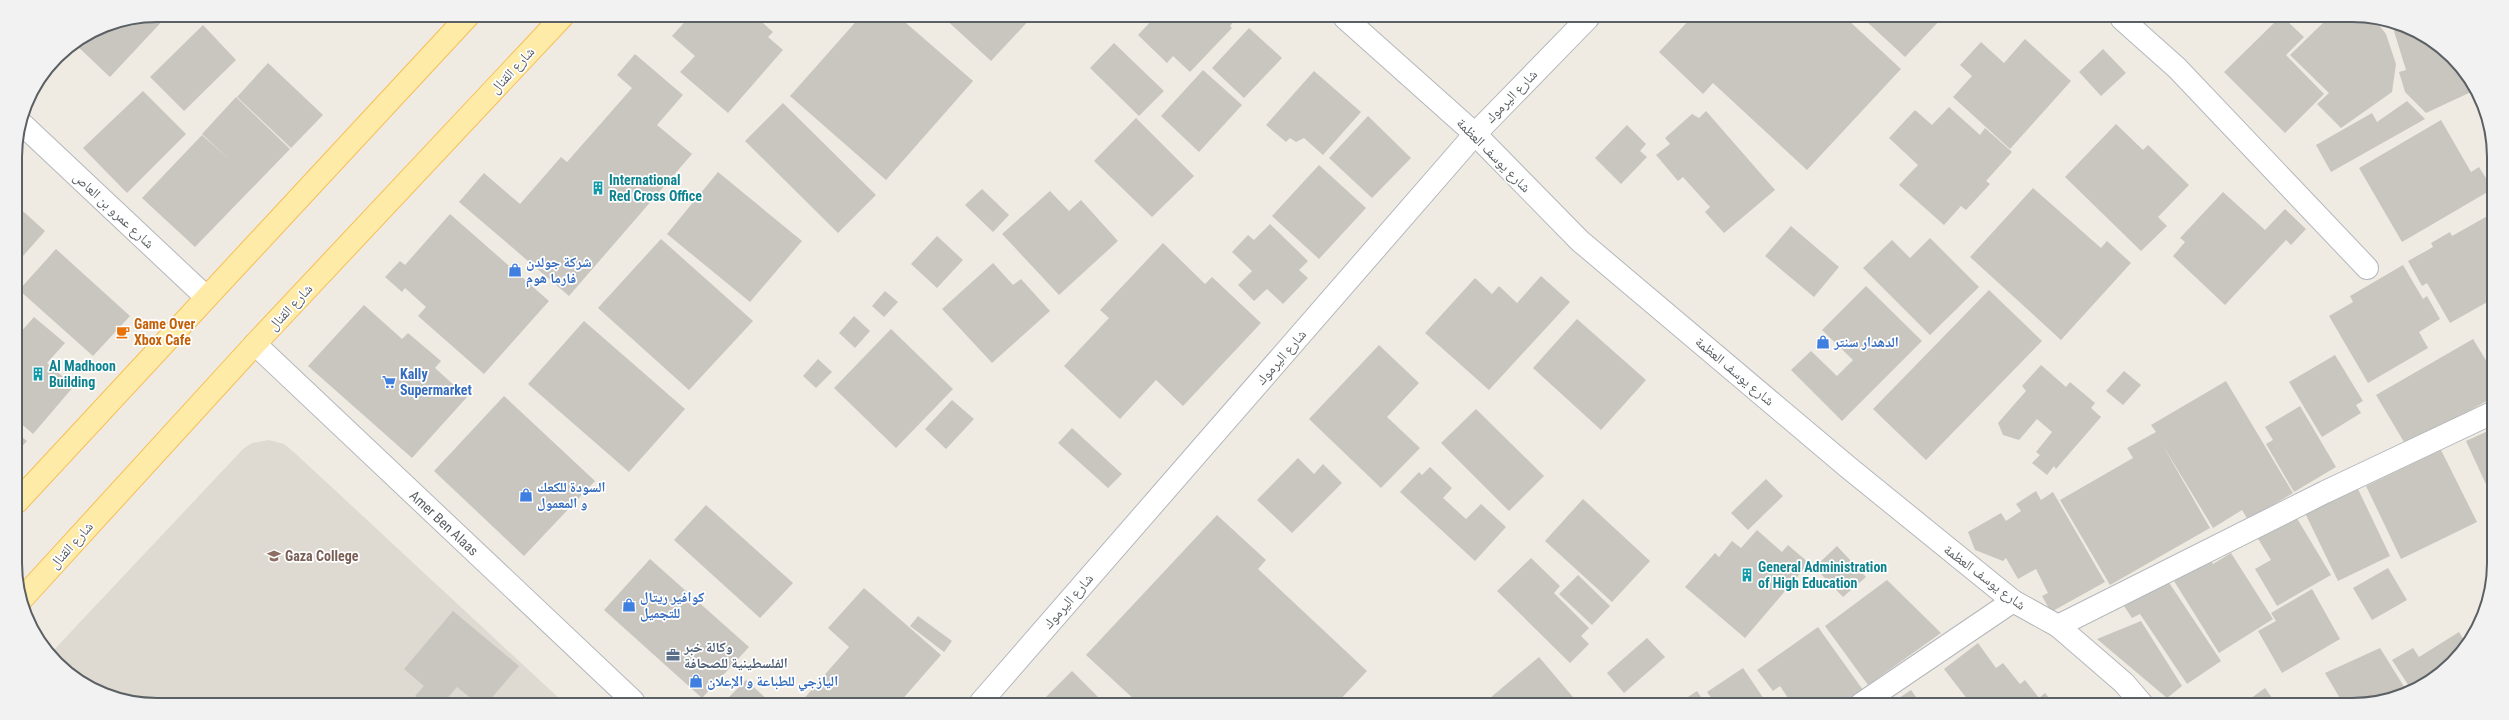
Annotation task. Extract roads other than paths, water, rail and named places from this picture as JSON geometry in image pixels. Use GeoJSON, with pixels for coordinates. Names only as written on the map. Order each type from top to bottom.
{"type":"FeatureCollection","features":[{"type":"Feature","properties":{"kind":"main road"},"geometry":{"type":"LineString","coordinates":[[22,497],[462,22]]}},
{"type":"Feature","properties":{"kind":"main road","name":"شارع القنال"},"geometry":{"type":"LineString","coordinates":[[26,594],[255,344],[557,22]]}},
{"type":"Feature","properties":{"kind":"street","name":"شارع يوسف العظمة"},"geometry":{"type":"LineString","coordinates":[[1349,22],[1475,134],[1580,241],[1849,468],[2013,601],[2058,626],[2124,683],[2137,698]]}},
{"type":"Feature","properties":{"kind":"street","name":"شارع اليرموك"},"geometry":{"type":"LineString","coordinates":[[984,698],[1475,134],[1584,22]]}},
{"type":"Feature","properties":{"kind":"street"},"geometry":{"type":"LineString","coordinates":[[2125,22],[2177,68],[2366,268]]}},
{"type":"Feature","properties":{"kind":"street","name":"شارع عمرو بن العاص"},"geometry":{"type":"LineString","coordinates":[[26,128],[206,297]]}},
{"type":"Feature","properties":{"kind":"street","name":"Amer Ben Alaas"},"geometry":{"type":"LineString","coordinates":[[255,344],[630,698]]}},
{"type":"Feature","properties":{"kind":"street"},"geometry":{"type":"LineString","coordinates":[[2058,626],[2325,492],[2487,415]]}},
{"type":"Feature","properties":{"kind":"street"},"geometry":{"type":"LineString","coordinates":[[1871,698],[2013,601]]}},
{"type":"Feature","properties":{"kind":"place","name":"International Red Cross Office"},"geometry":{"type":"Point","coordinates":[598,188]}},
{"type":"Feature","properties":{"kind":"place","name":"شركة جولدن فارما هوم"},"geometry":{"type":"Point","coordinates":[515,270]}},
{"type":"Feature","properties":{"kind":"place","name":"Game Over Xbox Cafe"},"geometry":{"type":"Point","coordinates":[123,332]}},
{"type":"Feature","properties":{"kind":"place","name":"الدهدار سنتر"},"geometry":{"type":"Point","coordinates":[1823,342]}},
{"type":"Feature","properties":{"kind":"place","name":"Al Madhoon Building"},"geometry":{"type":"Point","coordinates":[38,374]}},
{"type":"Feature","properties":{"kind":"place","name":"Kally Supermarket"},"geometry":{"type":"Point","coordinates":[389,382]}},
{"type":"Feature","properties":{"kind":"place","name":"السودة للكعك و المعمول"},"geometry":{"type":"Point","coordinates":[526,495]}},
{"type":"Feature","properties":{"kind":"place","name":"Gaza College"},"geometry":{"type":"Point","coordinates":[274,556]}},
{"type":"Feature","properties":{"kind":"place","name":"General Administration of High Education"},"geometry":{"type":"Point","coordinates":[1747,575]}},
{"type":"Feature","properties":{"kind":"place","name":"كوافير ريتال للتجميل"},"geometry":{"type":"Point","coordinates":[629,605]}},
{"type":"Feature","properties":{"kind":"place","name":"وكالة خبر الفلسطينية للصحافة"},"geometry":{"type":"Point","coordinates":[673,655]}},
{"type":"Feature","properties":{"kind":"place","name":"اليازجي للطباعة و الإعلان"},"geometry":{"type":"Point","coordinates":[696,681]}}]}
